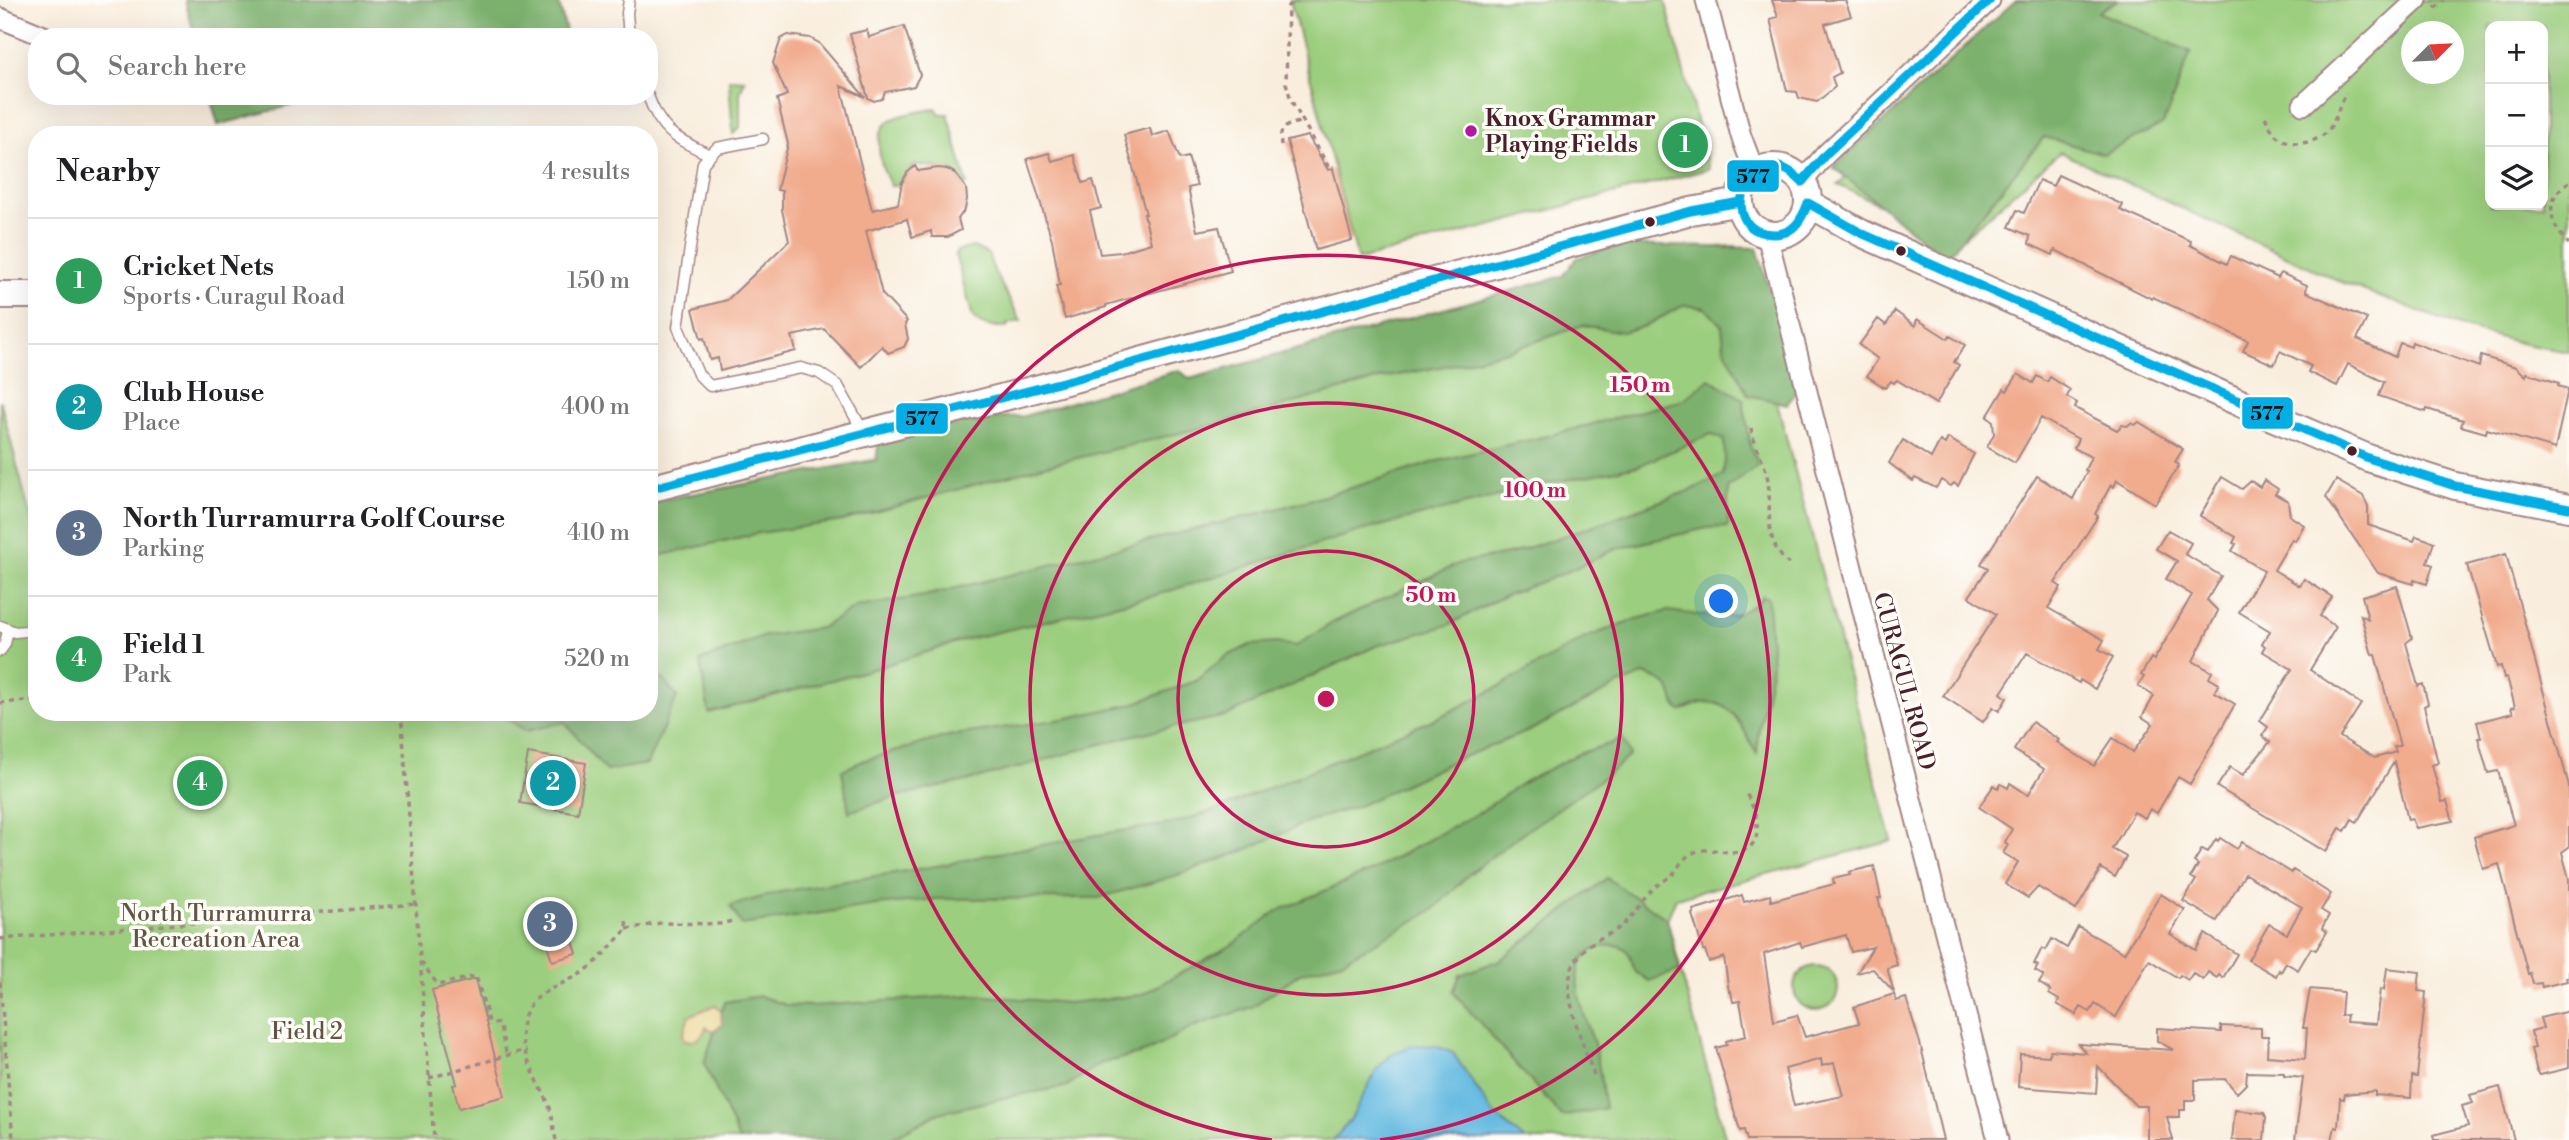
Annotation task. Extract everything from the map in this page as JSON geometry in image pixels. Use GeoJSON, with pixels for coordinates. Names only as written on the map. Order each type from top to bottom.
{"type":"FeatureCollection","features":[{"type":"Feature","properties":{"kind":"main road"},"geometry":{"type":"LineString","coordinates":[[1805,192],[1806,215],[1790,232],[1767,235],[1748,223],[1742,214],[1740,202],[1747,181],[1762,169],[1779,168],[1794,174],[1805,192],[1861,233],[2265,414],[2368,458],[2455,486],[2569,508]]}},
{"type":"Feature","properties":{"kind":"main road"},"geometry":{"type":"LineString","coordinates":[[658,487],[1264,328],[1691,212],[1740,202]]}},
{"type":"Feature","properties":{"kind":"main road"},"geometry":{"type":"LineString","coordinates":[[0,295],[28,295]]}},
{"type":"Feature","properties":{"kind":"street"},"geometry":{"type":"LineString","coordinates":[[1706,0],[1741,136],[1755,173]]}},
{"type":"Feature","properties":{"kind":"street"},"geometry":{"type":"LineString","coordinates":[[1805,192],[1826,154],[1990,0]]}},
{"type":"Feature","properties":{"kind":"street"},"geometry":{"type":"LineString","coordinates":[[2303,105],[2417,0]]}},
{"type":"Feature","properties":{"kind":"street"},"geometry":{"type":"LineString","coordinates":[[0,18],[28,30]]}},
{"type":"Feature","properties":{"kind":"street","name":"CURAGUL ROAD"},"geometry":{"type":"LineString","coordinates":[[1767,235],[1998,1140]]}},
{"type":"Feature","properties":{"kind":"lane"},"geometry":{"type":"LineString","coordinates":[[628,28],[629,0]]}},
{"type":"Feature","properties":{"kind":"lane"},"geometry":{"type":"LineString","coordinates":[[651,105],[656,117],[672,135],[710,155]]}},
{"type":"Feature","properties":{"kind":"lane"},"geometry":{"type":"LineString","coordinates":[[763,139],[717,148],[703,163],[678,327],[698,374],[710,386],[801,368],[819,373],[838,386],[864,433]]}},
{"type":"Feature","properties":{"kind":"lane"},"geometry":{"type":"LineString","coordinates":[[0,651],[5,644],[4,628],[15,632],[28,631]]}},
{"type":"Feature","properties":{"kind":"path"},"geometry":{"type":"LineString","coordinates":[[1291,4],[1288,6],[1286,83],[1291,100],[1329,168],[1334,167]]}},
{"type":"Feature","properties":{"kind":"path"},"geometry":{"type":"LineString","coordinates":[[1281,146],[1282,128],[1303,121]]}},
{"type":"Feature","properties":{"kind":"path"},"geometry":{"type":"LineString","coordinates":[[2569,182],[2554,198],[2551,213],[2556,230],[2569,244]]}},
{"type":"Feature","properties":{"kind":"path"},"geometry":{"type":"LineString","coordinates":[[1751,428],[1754,445],[1768,478],[1768,512],[1774,546],[1789,564]]}},
{"type":"Feature","properties":{"kind":"path"},"geometry":{"type":"LineString","coordinates":[[0,703],[28,701]]}},
{"type":"Feature","properties":{"kind":"path"},"geometry":{"type":"LineString","coordinates":[[402,721],[434,1140]]}},
{"type":"Feature","properties":{"kind":"path"},"geometry":{"type":"LineString","coordinates":[[1594,1075],[1571,1001],[1569,979],[1573,963],[1596,939],[1612,933],[1626,922],[1638,904],[1656,885],[1672,876],[1688,855],[1702,849],[1734,853],[1749,847],[1758,834],[1758,817],[1753,802],[1744,791]]}},
{"type":"Feature","properties":{"kind":"path"},"geometry":{"type":"LineString","coordinates":[[0,939],[416,904]]}},
{"type":"Feature","properties":{"kind":"path"},"geometry":{"type":"LineString","coordinates":[[626,920],[627,929]]}},
{"type":"Feature","properties":{"kind":"path"},"geometry":{"type":"LineString","coordinates":[[556,1140],[550,1106],[526,1050],[522,1032],[526,1013],[536,999],[551,987],[587,970],[627,929],[661,923],[720,924],[732,921]]}},
{"type":"Feature","properties":{"kind":"path"},"geometry":{"type":"LineString","coordinates":[[420,961],[439,985],[476,975],[489,1022],[499,1024],[508,1056]]}},
{"type":"Feature","properties":{"kind":"path"},"geometry":{"type":"LineString","coordinates":[[0,982],[13,1140]]}},
{"type":"Feature","properties":{"kind":"path"},"geometry":{"type":"LineString","coordinates":[[429,1078],[526,1050]]}},
{"type":"Feature","properties":{"kind":"green space"},"geometry":{"type":"Polygon","coordinates":[[[185,0],[558,0],[565,28],[193,28],[185,0]]]}},
{"type":"Feature","properties":{"kind":"green space","name":"Knox Grammar Playing Fields"},"geometry":{"type":"Polygon","coordinates":[[[1290,0],[1665,0],[1709,169],[1358,260],[1290,0]]]}},
{"type":"Feature","properties":{"kind":"green space"},"geometry":{"type":"Polygon","coordinates":[[[2016,0],[2118,0],[2098,12],[2191,52],[2163,124],[2104,154],[2044,137],[1946,258],[1833,167],[2016,0]]]}},
{"type":"Feature","properties":{"kind":"green space"},"geometry":{"type":"Polygon","coordinates":[[[2039,0],[2569,0],[2569,352],[2524,344],[2464,328],[2344,283],[2060,152],[1959,242],[1838,185],[2039,0]]]}},
{"type":"Feature","properties":{"kind":"green space"},"geometry":{"type":"Polygon","coordinates":[[[729,79],[745,80],[740,92],[740,127],[733,134],[729,79]]]}},
{"type":"Feature","properties":{"kind":"green space"},"geometry":{"type":"Polygon","coordinates":[[[212,105],[292,105],[218,125],[212,105]]]}},
{"type":"Feature","properties":{"kind":"green space"},"geometry":{"type":"Polygon","coordinates":[[[936,108],[940,114],[948,114],[967,184],[964,186],[956,175],[944,169],[917,165],[913,166],[902,182],[891,186],[879,150],[881,132],[893,119],[936,108]]]}},
{"type":"Feature","properties":{"kind":"green space"},"geometry":{"type":"Polygon","coordinates":[[[1618,245],[1757,248],[1800,388],[1787,404],[1748,395],[1724,347],[1722,326],[1705,308],[1684,305],[1645,326],[1622,332],[1583,325],[1514,349],[1383,378],[1233,420],[1040,467],[842,521],[759,533],[658,556],[658,500],[876,460],[882,423],[1024,416],[1179,370],[1190,379],[1563,276],[1577,258],[1618,245]]]}},
{"type":"Feature","properties":{"kind":"green space"},"geometry":{"type":"Polygon","coordinates":[[[1736,246],[1892,841],[1676,898],[1667,919],[1726,1140],[0,1140],[0,400],[28,507],[28,721],[658,721],[658,500],[937,448],[1617,262],[1696,248],[1736,246]]]}},
{"type":"Feature","properties":{"kind":"green space"},"geometry":{"type":"Polygon","coordinates":[[[973,247],[988,254],[994,271],[1021,321],[1007,324],[1008,327],[993,327],[980,323],[973,317],[955,254],[973,247]]]}},
{"type":"Feature","properties":{"kind":"green space"},"geometry":{"type":"Polygon","coordinates":[[[1710,379],[1743,399],[1751,449],[1759,465],[1728,488],[1728,527],[1707,528],[1616,549],[1502,597],[1448,625],[1376,646],[1226,716],[1130,736],[980,778],[898,796],[849,812],[842,770],[865,760],[948,736],[1063,719],[1132,704],[1196,681],[1225,657],[1250,645],[1276,643],[1296,646],[1334,622],[1460,563],[1513,553],[1694,489],[1723,475],[1724,440],[1711,434],[1638,466],[1550,483],[1360,531],[1153,596],[964,640],[880,667],[709,713],[700,661],[765,636],[821,628],[856,607],[924,596],[1257,514],[1438,461],[1683,400],[1710,379]]]}},
{"type":"Feature","properties":{"kind":"green space"},"geometry":{"type":"Polygon","coordinates":[[[1762,596],[1768,598],[1772,666],[1758,735],[1757,754],[1737,719],[1723,706],[1702,703],[1681,711],[1666,685],[1645,674],[1531,730],[1458,759],[1361,805],[1307,822],[1243,851],[1175,876],[1098,898],[936,899],[742,925],[730,906],[780,892],[1171,824],[1219,809],[1437,718],[1585,638],[1633,620],[1668,611],[1714,617],[1735,615],[1754,605],[1762,596]]]}},
{"type":"Feature","properties":{"kind":"green space"},"geometry":{"type":"Polygon","coordinates":[[[658,678],[663,679],[677,697],[647,764],[606,771],[565,722],[526,731],[510,721],[658,721],[658,678]]]}},
{"type":"Feature","properties":{"kind":"green space"},"geometry":{"type":"Polygon","coordinates":[[[1622,737],[1630,755],[1611,772],[1468,875],[1433,910],[1342,961],[1300,973],[1252,1007],[1195,1026],[1146,1052],[1100,1064],[1065,1087],[939,1113],[888,1140],[739,1140],[704,1063],[725,1002],[760,996],[785,1005],[811,1006],[975,995],[1068,1003],[1141,995],[1234,944],[1275,912],[1373,870],[1482,811],[1520,784],[1578,754],[1622,737]]]}},
{"type":"Feature","properties":{"kind":"green space"},"geometry":{"type":"Polygon","coordinates":[[[1607,878],[1667,919],[1680,970],[1649,981],[1636,972],[1629,953],[1621,946],[1601,947],[1586,955],[1577,977],[1578,991],[1596,1052],[1605,1108],[1562,1117],[1453,992],[1460,975],[1500,960],[1607,878]]]}},
{"type":"Feature","properties":{"kind":"green space"},"geometry":{"type":"Polygon","coordinates":[[[1816,966],[1825,967],[1832,972],[1837,979],[1837,997],[1832,1004],[1825,1009],[1816,1010],[1807,1009],[1800,1004],[1795,997],[1794,988],[1795,979],[1800,972],[1807,967],[1816,966]]]}},
{"type":"Feature","properties":{"kind":"sand"},"geometry":{"type":"Polygon","coordinates":[[[715,1005],[721,1011],[722,1024],[713,1031],[706,1027],[696,1040],[685,1040],[683,1035],[689,1016],[715,1005]]]}},
{"type":"Feature","properties":{"kind":"water"},"geometry":{"type":"Polygon","coordinates":[[[1413,1045],[1436,1046],[1453,1053],[1493,1113],[1525,1140],[1333,1140],[1350,1121],[1377,1069],[1392,1054],[1413,1045]]]}},
{"type":"Feature","properties":{"kind":"building"},"geometry":{"type":"Polygon","coordinates":[[[1772,0],[1845,0],[1851,16],[1825,24],[1840,73],[1832,77],[1835,87],[1817,102],[1799,98],[1797,92],[1787,91],[1770,19],[1778,17],[1772,0]]]}},
{"type":"Feature","properties":{"kind":"building"},"geometry":{"type":"Polygon","coordinates":[[[904,26],[920,75],[914,86],[885,92],[882,99],[874,101],[868,98],[850,34],[867,30],[869,37],[904,26]]]}},
{"type":"Feature","properties":{"kind":"building"},"geometry":{"type":"Polygon","coordinates":[[[788,35],[810,38],[819,43],[865,97],[841,86],[872,210],[898,204],[902,182],[915,166],[918,171],[947,169],[955,173],[966,188],[965,209],[958,219],[961,230],[948,237],[932,237],[931,231],[912,237],[907,219],[866,231],[882,294],[907,321],[905,324],[908,339],[904,347],[888,353],[882,346],[861,367],[824,329],[792,336],[796,351],[720,371],[718,358],[710,360],[693,309],[727,300],[789,241],[782,210],[782,191],[777,190],[788,144],[777,99],[787,95],[773,63],[781,39],[788,35]]]}},
{"type":"Feature","properties":{"kind":"building"},"geometry":{"type":"Polygon","coordinates":[[[1150,128],[1152,136],[1169,131],[1180,159],[1188,157],[1197,186],[1188,188],[1197,231],[1219,227],[1231,271],[1065,319],[1056,286],[1060,285],[1052,240],[1027,159],[1049,153],[1052,161],[1074,155],[1083,183],[1093,180],[1101,208],[1090,211],[1100,254],[1121,252],[1151,243],[1146,214],[1124,135],[1150,128]]]}},
{"type":"Feature","properties":{"kind":"building"},"geometry":{"type":"Polygon","coordinates":[[[1308,136],[1328,170],[1333,169],[1352,240],[1316,250],[1287,141],[1308,136]]]}},
{"type":"Feature","properties":{"kind":"building"},"geometry":{"type":"Polygon","coordinates":[[[2058,175],[2123,205],[2120,210],[2191,241],[2190,245],[2227,264],[2231,256],[2278,278],[2281,273],[2307,285],[2306,292],[2367,319],[2357,339],[2395,357],[2400,343],[2411,347],[2412,342],[2479,367],[2481,356],[2516,367],[2526,376],[2527,373],[2559,383],[2558,386],[2568,389],[2555,449],[2487,429],[2486,433],[2461,426],[2463,420],[2427,409],[2426,412],[2379,396],[2384,382],[2348,364],[2337,386],[2308,372],[2311,366],[2280,351],[2274,365],[2243,351],[2248,341],[2153,297],[2152,299],[2055,250],[2053,255],[2029,244],[2030,236],[2009,227],[2017,210],[2024,213],[2039,180],[2053,186],[2058,175]]]}},
{"type":"Feature","properties":{"kind":"building"},"geometry":{"type":"Polygon","coordinates":[[[1895,311],[1915,326],[1917,319],[1948,339],[1950,336],[1965,345],[1954,362],[1959,365],[1936,404],[1897,380],[1894,383],[1891,381],[1885,388],[1867,376],[1878,359],[1859,345],[1878,319],[1886,325],[1895,311]]]}},
{"type":"Feature","properties":{"kind":"building"},"geometry":{"type":"Polygon","coordinates":[[[2018,374],[2033,383],[2037,376],[2047,382],[2050,377],[2070,390],[2067,397],[2077,403],[2075,408],[2117,430],[2122,425],[2135,425],[2139,422],[2183,449],[2175,462],[2179,465],[2155,504],[2117,480],[2114,487],[2111,485],[2095,514],[2098,516],[2055,583],[2061,587],[2048,608],[2104,640],[2099,649],[2113,657],[2095,689],[2080,680],[2079,683],[2027,653],[2001,693],[2007,698],[1999,711],[1993,707],[1983,722],[1943,696],[1996,614],[1969,597],[1988,568],[1981,564],[2037,476],[2073,499],[2091,457],[2074,448],[2078,439],[2041,418],[2015,463],[1987,447],[1994,434],[1993,421],[1987,417],[2004,389],[2007,391],[2018,374]]]}},
{"type":"Feature","properties":{"kind":"building"},"geometry":{"type":"Polygon","coordinates":[[[1948,438],[1974,454],[1958,486],[1954,483],[1951,486],[1941,480],[1936,488],[1915,478],[1913,481],[1889,463],[1903,440],[1931,458],[1940,441],[1945,444],[1948,438]]]}},
{"type":"Feature","properties":{"kind":"building"},"geometry":{"type":"Polygon","coordinates":[[[2222,477],[2242,489],[2251,481],[2260,487],[2264,480],[2278,489],[2275,494],[2288,501],[2290,516],[2304,525],[2295,541],[2292,539],[2274,570],[2300,586],[2304,579],[2332,597],[2320,616],[2336,627],[2310,670],[2361,704],[2340,737],[2375,758],[2396,752],[2394,747],[2400,746],[2361,615],[2368,619],[2362,596],[2397,586],[2412,638],[2406,643],[2418,686],[2423,684],[2428,704],[2424,706],[2438,763],[2432,765],[2442,802],[2447,801],[2453,821],[2416,828],[2412,819],[2408,820],[2394,762],[2357,822],[2352,819],[2345,831],[2340,828],[2326,852],[2217,787],[2230,767],[2243,775],[2270,742],[2262,736],[2268,727],[2260,721],[2292,669],[2262,651],[2265,646],[2262,644],[2270,631],[2239,612],[2264,571],[2232,551],[2236,537],[2200,516],[2222,477]]]}},
{"type":"Feature","properties":{"kind":"building"},"geometry":{"type":"Polygon","coordinates":[[[2336,480],[2363,496],[2368,506],[2368,525],[2414,541],[2416,536],[2434,542],[2427,563],[2433,565],[2427,584],[2414,580],[2413,584],[2378,573],[2326,497],[2336,480]]]}},
{"type":"Feature","properties":{"kind":"building"},"geometry":{"type":"Polygon","coordinates":[[[2168,530],[2191,543],[2185,554],[2221,576],[2207,600],[2218,611],[2193,661],[2212,672],[2209,678],[2219,684],[2215,692],[2235,704],[2190,784],[2178,777],[2157,813],[2150,809],[2145,818],[2134,812],[2112,849],[2126,857],[2115,877],[2101,868],[2076,910],[2038,887],[2028,898],[2005,884],[2018,862],[2003,853],[2012,829],[1979,807],[1994,785],[1998,788],[2001,784],[2008,788],[2010,783],[2028,795],[2044,769],[2014,750],[2032,722],[2094,766],[2113,738],[2133,752],[2153,724],[2142,717],[2154,696],[2138,686],[2144,677],[2141,675],[2151,658],[2154,660],[2192,595],[2166,579],[2177,561],[2156,549],[2168,530]]]}},
{"type":"Feature","properties":{"kind":"building"},"geometry":{"type":"Polygon","coordinates":[[[2506,554],[2569,786],[2569,847],[2562,852],[2569,879],[2569,977],[2566,978],[2567,981],[2542,987],[2541,983],[2533,984],[2530,973],[2528,974],[2499,864],[2483,869],[2474,837],[2514,825],[2498,771],[2488,773],[2478,738],[2481,738],[2477,722],[2513,713],[2511,708],[2515,707],[2507,677],[2504,678],[2501,666],[2497,667],[2467,565],[2506,554]]]}},
{"type":"Feature","properties":{"kind":"building"},"geometry":{"type":"Polygon","coordinates":[[[528,753],[586,763],[578,813],[520,803],[528,753]]]}},
{"type":"Feature","properties":{"kind":"building"},"geometry":{"type":"Polygon","coordinates":[[[2220,838],[2237,849],[2242,842],[2331,894],[2321,910],[2329,915],[2322,928],[2327,932],[2316,950],[2311,948],[2298,970],[2286,963],[2276,976],[2248,960],[2269,924],[2287,934],[2302,907],[2245,874],[2217,921],[2183,901],[2196,880],[2191,877],[2198,865],[2194,862],[2202,849],[2208,852],[2216,839],[2218,841],[2220,838]]]}},
{"type":"Feature","properties":{"kind":"building"},"geometry":{"type":"Polygon","coordinates":[[[1874,866],[1881,898],[1878,898],[1897,965],[1887,968],[1894,992],[1873,969],[1857,973],[1873,947],[1851,952],[1846,935],[1802,947],[1800,942],[1764,954],[1774,1021],[1797,1015],[1805,1037],[1859,1023],[1854,1007],[1894,994],[1896,1001],[1906,998],[1920,1043],[1943,1140],[1747,1140],[1744,1130],[1740,1131],[1716,1048],[1727,1045],[1726,1041],[1746,1036],[1740,1001],[1733,1002],[1731,991],[1729,992],[1724,957],[1709,962],[1703,950],[1693,910],[1742,895],[1744,902],[1770,895],[1771,901],[1834,884],[1833,879],[1850,875],[1849,872],[1874,866]],[[1821,1059],[1785,1069],[1794,1106],[1843,1096],[1834,1063],[1822,1066],[1821,1059]]]}},
{"type":"Feature","properties":{"kind":"building"},"geometry":{"type":"Polygon","coordinates":[[[2161,894],[2185,910],[2170,934],[2196,950],[2205,934],[2237,954],[2223,978],[2219,975],[2217,978],[2208,972],[2203,980],[2193,973],[2188,980],[2180,975],[2178,978],[2149,960],[2116,1017],[2095,1004],[2090,1012],[2081,1007],[2076,1015],[2057,1004],[2059,1000],[2039,983],[2044,976],[2035,971],[2038,966],[2034,964],[2042,948],[2046,950],[2052,939],[2067,948],[2078,927],[2124,953],[2161,894]]]}},
{"type":"Feature","properties":{"kind":"building"},"geometry":{"type":"Polygon","coordinates":[[[571,936],[577,954],[552,961],[547,944],[571,936]]]}},
{"type":"Feature","properties":{"kind":"building"},"geometry":{"type":"Polygon","coordinates":[[[2387,968],[2420,972],[2418,991],[2426,992],[2417,1077],[2412,1076],[2411,1098],[2375,1095],[2375,1091],[2345,1094],[2344,1099],[2340,1098],[2338,1128],[2335,1127],[2332,1140],[2295,1140],[2303,1078],[2284,1076],[2284,1073],[2247,1072],[2246,1084],[2237,1093],[2225,1079],[2195,1080],[2195,1100],[2185,1100],[2185,1110],[2180,1110],[2180,1117],[2167,1117],[2173,1140],[2147,1140],[2147,1106],[2136,1106],[2098,1066],[2096,1093],[2018,1087],[2020,1054],[2049,1056],[2050,1050],[2086,1053],[2078,1044],[2174,1050],[2157,1041],[2157,1028],[2221,1032],[2221,1026],[2261,1028],[2261,1036],[2268,1036],[2267,1056],[2305,1059],[2307,1028],[2303,1028],[2310,989],[2343,992],[2341,1016],[2347,1015],[2346,1022],[2376,1024],[2380,989],[2384,990],[2387,968]]]}},
{"type":"Feature","properties":{"kind":"building"},"geometry":{"type":"Polygon","coordinates":[[[475,979],[505,1096],[459,1108],[453,1085],[457,1084],[432,990],[475,979]]]}},
{"type":"Feature","properties":{"kind":"building"},"geometry":{"type":"Polygon","coordinates":[[[2569,1011],[2569,1068],[2540,1075],[2531,1049],[2535,1048],[2531,1031],[2543,1028],[2540,1018],[2569,1011]]]}},
{"type":"Feature","properties":{"kind":"building"},"geometry":{"type":"Polygon","coordinates":[[[2500,1087],[2514,1140],[2434,1140],[2433,1135],[2468,1126],[2462,1106],[2473,1103],[2470,1095],[2500,1087]]]}},
{"type":"Feature","properties":{"kind":"building"},"geometry":{"type":"Polygon","coordinates":[[[2235,1110],[2264,1113],[2264,1140],[2232,1140],[2235,1110]]]}},
{"type":"Feature","properties":{"kind":"transit line","name":"577"},"geometry":{"type":"LineString","coordinates":[[1990,0],[1826,154],[1802,182],[1784,169],[1767,167],[1754,175],[1745,188],[1741,203],[1744,218],[1755,230],[1775,234],[1787,231],[1803,215],[1808,203],[1861,233],[2368,458],[2455,486],[2569,508]]}},
{"type":"Feature","properties":{"kind":"transit line","name":"577"},"geometry":{"type":"LineString","coordinates":[[658,487],[1074,379],[1691,211],[1740,202]]}},
{"type":"Feature","properties":{"kind":"place","name":"Knox Grammar Playing Fields"},"geometry":{"type":"Point","coordinates":[1471,131]}},
{"type":"Feature","properties":{"kind":"place","name":"Cricket Nets"},"geometry":{"type":"Point","coordinates":[1685,145]}},
{"type":"Feature","properties":{"kind":"place","name":"Field 1"},"geometry":{"type":"Point","coordinates":[200,783]}},
{"type":"Feature","properties":{"kind":"place","name":"Club House"},"geometry":{"type":"Point","coordinates":[553,783]}},
{"type":"Feature","properties":{"kind":"place","name":"North Turramurra Golf Course"},"geometry":{"type":"Point","coordinates":[550,924]}},
{"type":"Feature","properties":{"kind":"park label","name":"North Turramurra Recreation Area"},"geometry":{"type":"Point","coordinates":[216,926]}},
{"type":"Feature","properties":{"kind":"park label","name":"Field 2"},"geometry":{"type":"Point","coordinates":[307,1031]}}]}
